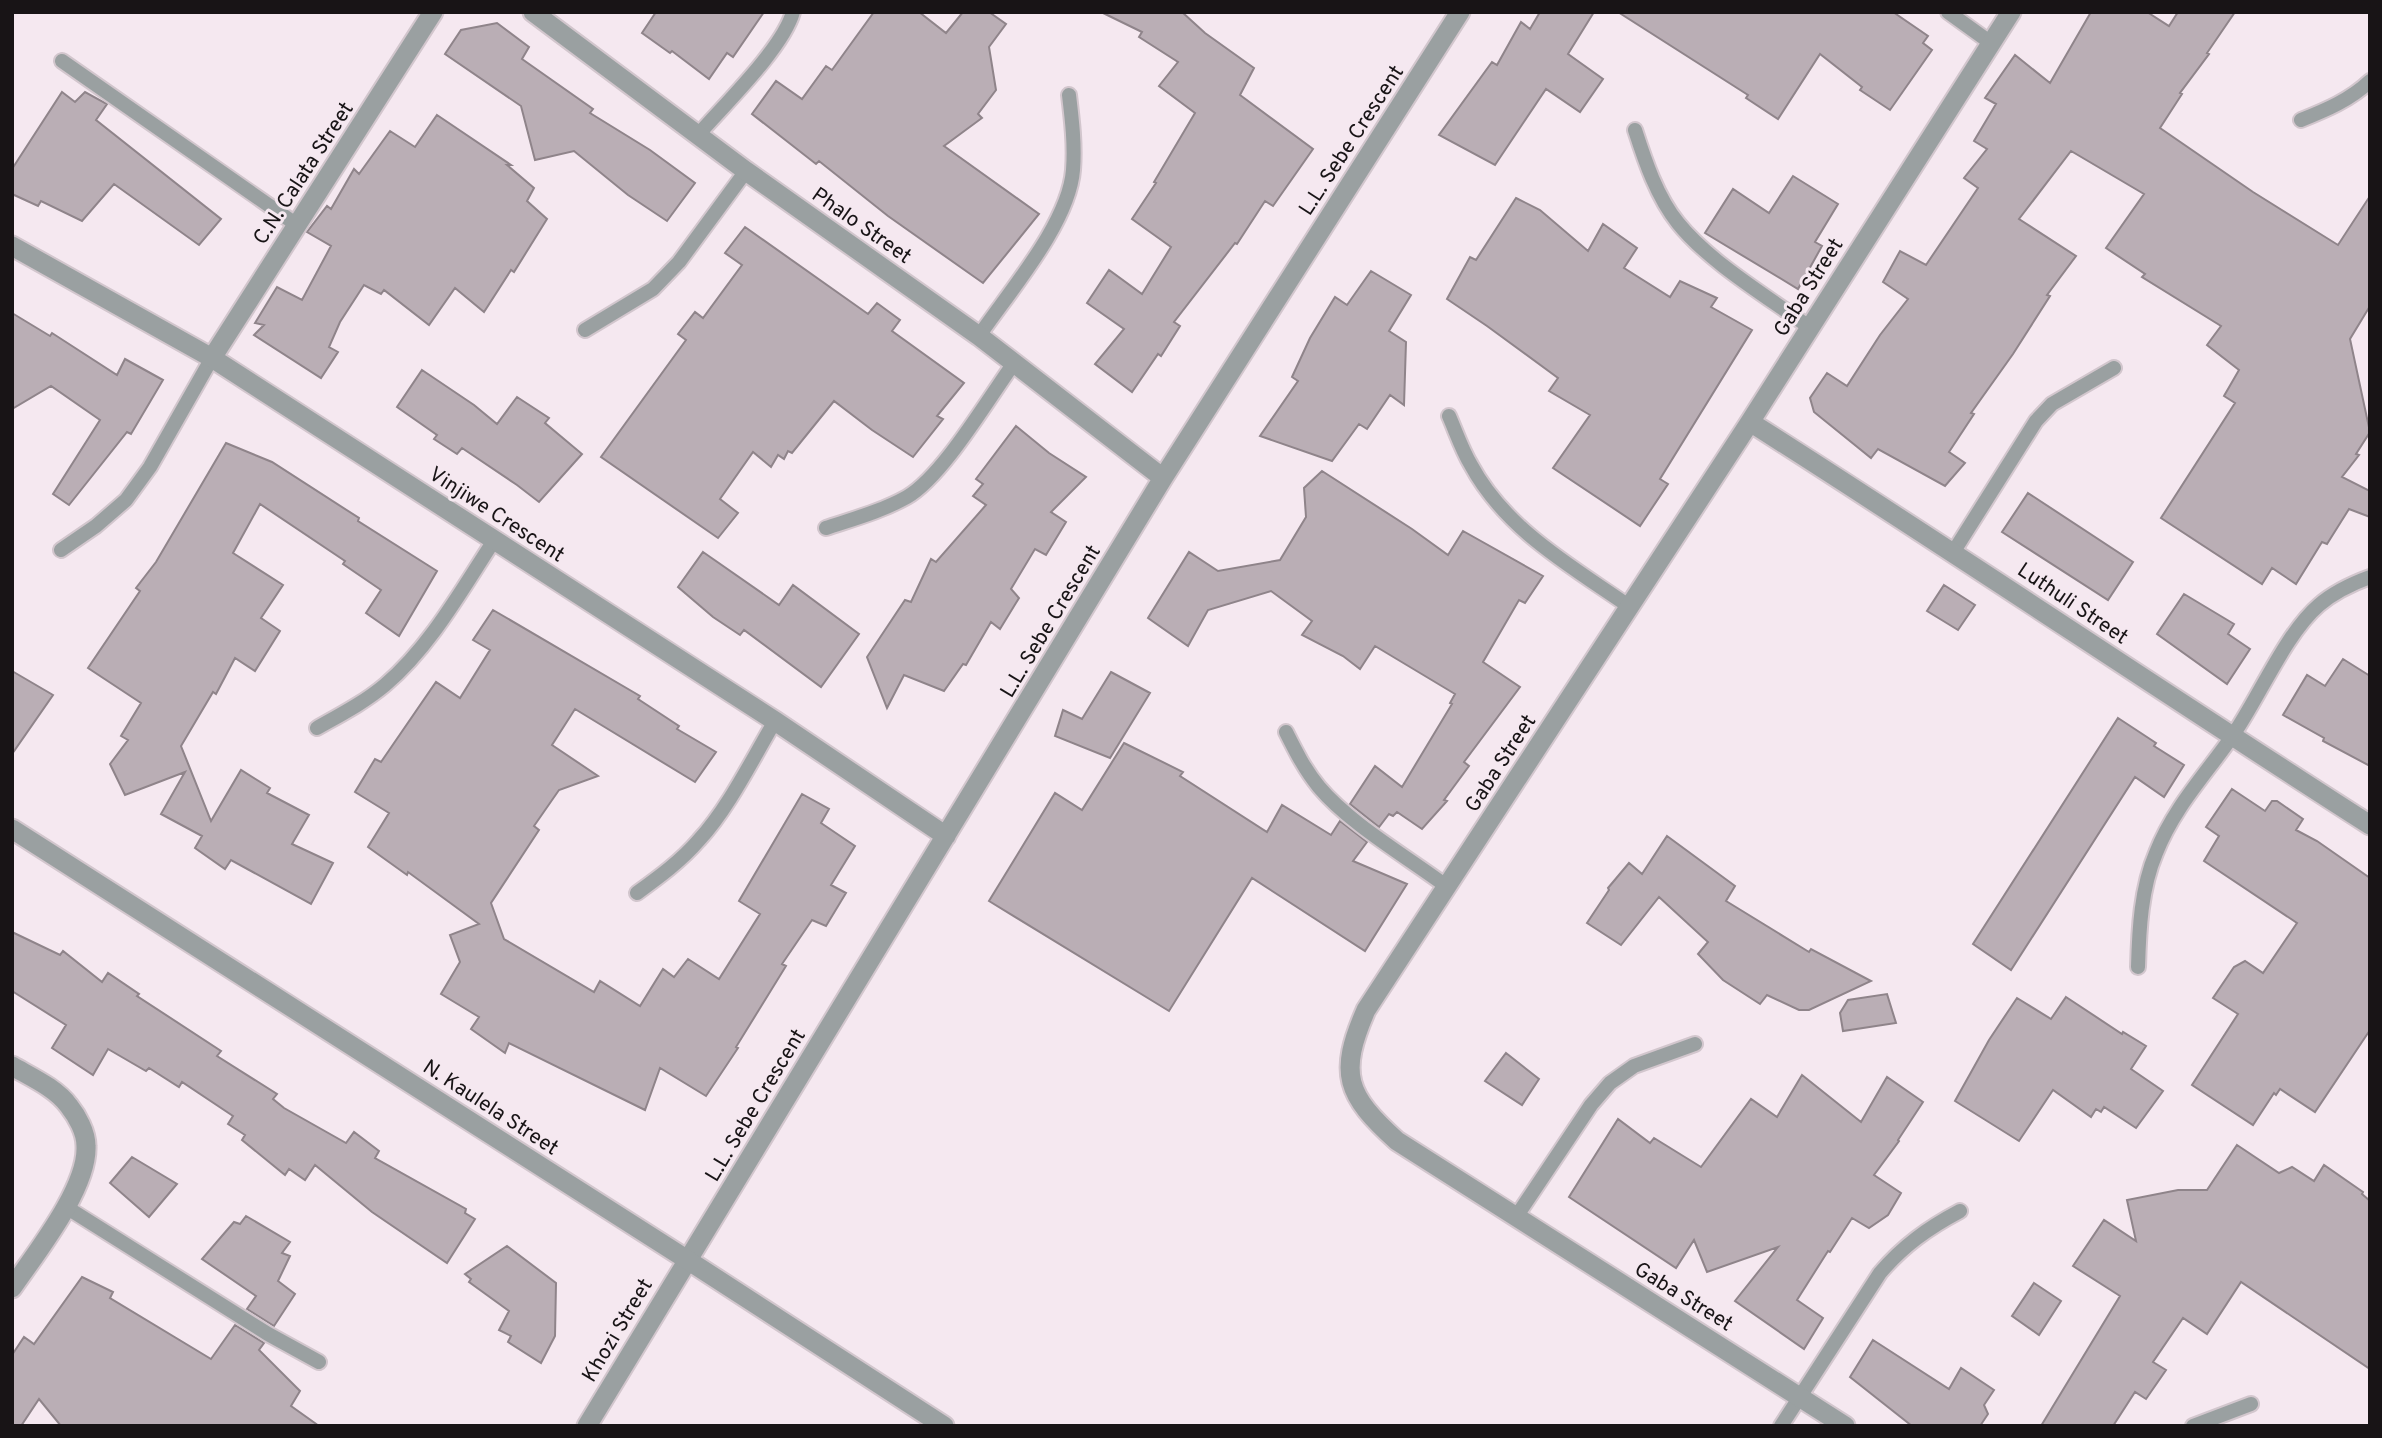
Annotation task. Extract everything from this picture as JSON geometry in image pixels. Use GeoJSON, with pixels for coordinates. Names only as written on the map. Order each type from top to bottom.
{"type":"FeatureCollection","features":[{"type":"Feature","properties":{"kind":"street","name":"C.N. Calata Street"},"geometry":{"type":"LineString","coordinates":[[212,358],[433,12]]}},
{"type":"Feature","properties":{"kind":"street","name":"Phalo Street"},"geometry":{"type":"LineString","coordinates":[[533,12],[746,171],[979,336],[1163,478]]}},
{"type":"Feature","properties":{"kind":"street","name":"L.L. Sebe Crescent"},"geometry":{"type":"LineString","coordinates":[[686,1259],[1163,478],[1460,12]]}},
{"type":"Feature","properties":{"kind":"street","name":"Gaba Street"},"geometry":{"type":"LineString","coordinates":[[1845,1426],[1397,1141],[1376,1123],[1360,1102],[1351,1082],[1349,1057],[1366,1010],[1750,422],[2011,12]]}},
{"type":"Feature","properties":{"kind":"street","name":"Vinjiwe Crescent"},"geometry":{"type":"LineString","coordinates":[[12,246],[212,358],[495,539],[946,835]]}},
{"type":"Feature","properties":{"kind":"street","name":"Luthuli Street"},"geometry":{"type":"LineString","coordinates":[[1750,422],[1954,551],[2232,737],[2370,825]]}},
{"type":"Feature","properties":{"kind":"street","name":"N. Kaulela Street"},"geometry":{"type":"LineString","coordinates":[[12,829],[944,1426]]}},
{"type":"Feature","properties":{"kind":"street"},"geometry":{"type":"LineString","coordinates":[[12,1066],[47,1087],[68,1104],[80,1123],[86,1145],[81,1174],[66,1207],[12,1288]]}},
{"type":"Feature","properties":{"kind":"street","name":"Khozi Street"},"geometry":{"type":"LineString","coordinates":[[587,1426],[686,1259]]}},
{"type":"Feature","properties":{"kind":"lane"},"geometry":{"type":"LineString","coordinates":[[698,135],[776,45],[790,23],[793,12]]}},
{"type":"Feature","properties":{"kind":"lane"},"geometry":{"type":"LineString","coordinates":[[1948,12],[1991,43]]}},
{"type":"Feature","properties":{"kind":"lane"},"geometry":{"type":"LineString","coordinates":[[62,61],[297,225]]}},
{"type":"Feature","properties":{"kind":"lane"},"geometry":{"type":"LineString","coordinates":[[2301,120],[2335,106],[2370,82]]}},
{"type":"Feature","properties":{"kind":"lane"},"geometry":{"type":"LineString","coordinates":[[979,336],[1055,227],[1067,201],[1073,172],[1069,95]]}},
{"type":"Feature","properties":{"kind":"lane"},"geometry":{"type":"LineString","coordinates":[[1635,130],[1657,188],[1676,221],[1698,246],[1809,327]]}},
{"type":"Feature","properties":{"kind":"lane"},"geometry":{"type":"LineString","coordinates":[[585,330],[653,289],[679,262],[746,171]]}},
{"type":"Feature","properties":{"kind":"lane"},"geometry":{"type":"LineString","coordinates":[[61,550],[96,526],[126,500],[150,467],[212,358]]}},
{"type":"Feature","properties":{"kind":"lane"},"geometry":{"type":"LineString","coordinates":[[827,528],[877,511],[908,496],[931,477],[1014,363]]}},
{"type":"Feature","properties":{"kind":"lane"},"geometry":{"type":"LineString","coordinates":[[1954,551],[2036,421],[2052,404],[2114,368]]}},
{"type":"Feature","properties":{"kind":"lane"},"geometry":{"type":"LineString","coordinates":[[1449,416],[1471,465],[1511,520],[1544,547],[1630,607]]}},
{"type":"Feature","properties":{"kind":"lane"},"geometry":{"type":"LineString","coordinates":[[317,728],[385,686],[416,654],[495,539]]}},
{"type":"Feature","properties":{"kind":"lane"},"geometry":{"type":"LineString","coordinates":[[2138,967],[2139,932],[2145,891],[2155,854],[2169,824],[2232,737],[2296,634],[2317,606],[2340,589],[2370,577]]}},
{"type":"Feature","properties":{"kind":"lane"},"geometry":{"type":"LineString","coordinates":[[637,893],[672,867],[701,839],[775,721]]}},
{"type":"Feature","properties":{"kind":"lane"},"geometry":{"type":"LineString","coordinates":[[1286,732],[1302,764],[1339,808],[1446,886]]}},
{"type":"Feature","properties":{"kind":"lane"},"geometry":{"type":"LineString","coordinates":[[1516,1217],[1591,1105],[1610,1083],[1634,1066],[1695,1044]]}},
{"type":"Feature","properties":{"kind":"lane"},"geometry":{"type":"LineString","coordinates":[[66,1207],[268,1334],[319,1362]]}},
{"type":"Feature","properties":{"kind":"lane"},"geometry":{"type":"LineString","coordinates":[[1782,1426],[1880,1273],[1898,1252],[1925,1230],[1960,1210]]}},
{"type":"Feature","properties":{"kind":"lane"},"geometry":{"type":"LineString","coordinates":[[2193,1426],[2251,1404]]}},
{"type":"Feature","properties":{"kind":"building"},"geometry":{"type":"Polygon","coordinates":[[[656,12],[764,12],[733,57],[727,53],[709,79],[672,51],[670,53],[642,33],[656,12]]]}},
{"type":"Feature","properties":{"kind":"building"},"geometry":{"type":"Polygon","coordinates":[[[874,12],[919,12],[946,33],[963,12],[989,12],[1006,24],[989,47],[996,90],[978,114],[982,118],[944,146],[1039,214],[983,283],[888,216],[819,161],[816,164],[752,114],[776,81],[802,99],[826,66],[832,70],[874,12]]]}},
{"type":"Feature","properties":{"kind":"building"},"geometry":{"type":"Polygon","coordinates":[[[1101,12],[1182,12],[1205,33],[1254,68],[1240,95],[1313,149],[1273,206],[1265,201],[1237,244],[1235,243],[1174,322],[1180,326],[1161,356],[1158,354],[1132,392],[1095,364],[1124,329],[1087,303],[1109,270],[1142,294],[1171,247],[1132,219],[1156,183],[1154,182],[1195,113],[1159,86],[1178,62],[1139,37],[1142,32],[1101,12]]]}},
{"type":"Feature","properties":{"kind":"building"},"geometry":{"type":"Polygon","coordinates":[[[1540,12],[1594,12],[1568,54],[1603,79],[1580,112],[1546,89],[1495,165],[1439,135],[1492,62],[1497,65],[1521,22],[1530,29],[1540,12]]]}},
{"type":"Feature","properties":{"kind":"building"},"geometry":{"type":"Polygon","coordinates":[[[1618,12],[1893,12],[1928,36],[1923,43],[1932,50],[1890,110],[1860,90],[1862,87],[1820,54],[1778,119],[1746,98],[1748,95],[1618,12]]]}},
{"type":"Feature","properties":{"kind":"building"},"geometry":{"type":"Polygon","coordinates":[[[2091,12],[2147,12],[2169,26],[2178,12],[2235,12],[2180,93],[2182,94],[2160,128],[2253,192],[2338,245],[2370,196],[2370,306],[2350,339],[2370,432],[2356,454],[2359,455],[2342,477],[2370,491],[2370,517],[2349,509],[2327,544],[2322,542],[2296,584],[2272,568],[2262,584],[2161,518],[2235,403],[2224,396],[2239,370],[2207,345],[2221,326],[2142,277],[2145,274],[2106,248],[2144,194],[2071,151],[2019,219],[2076,256],[2047,295],[2050,296],[2013,354],[1971,413],[1974,414],[1949,452],[1965,463],[1945,486],[1878,449],[1871,458],[1814,412],[1810,398],[1827,373],[1847,386],[1880,335],[1908,299],[1883,282],[1900,251],[1926,265],[1978,188],[1964,178],[1987,149],[1974,141],[1996,104],[1985,98],[2015,55],[2050,83],[2091,12]]]}},
{"type":"Feature","properties":{"kind":"building"},"geometry":{"type":"Polygon","coordinates":[[[497,23],[529,47],[522,59],[593,109],[590,113],[650,150],[695,183],[667,221],[628,195],[574,151],[535,160],[521,106],[445,54],[461,30],[497,23]]]}},
{"type":"Feature","properties":{"kind":"building"},"geometry":{"type":"Polygon","coordinates":[[[62,92],[75,102],[85,92],[107,104],[96,120],[221,219],[199,245],[114,184],[82,221],[41,201],[38,206],[12,194],[12,169],[62,92]]]}},
{"type":"Feature","properties":{"kind":"building"},"geometry":{"type":"Polygon","coordinates":[[[437,115],[511,165],[507,165],[534,188],[527,201],[547,219],[514,272],[511,270],[484,312],[455,288],[429,325],[384,290],[381,294],[364,285],[340,322],[329,347],[338,352],[321,378],[254,335],[264,325],[255,323],[277,287],[302,300],[331,246],[307,232],[327,206],[331,209],[354,169],[359,174],[390,131],[415,147],[437,115]]]}},
{"type":"Feature","properties":{"kind":"building"},"geometry":{"type":"Polygon","coordinates":[[[1793,176],[1838,204],[1815,242],[1822,246],[1798,289],[1705,233],[1733,189],[1769,213],[1793,176]]]}},
{"type":"Feature","properties":{"kind":"building"},"geometry":{"type":"Polygon","coordinates":[[[1516,198],[1540,210],[1588,251],[1603,224],[1637,248],[1624,268],[1670,297],[1680,281],[1717,298],[1711,307],[1752,330],[1660,479],[1668,484],[1640,526],[1553,468],[1590,415],[1549,391],[1558,378],[1447,299],[1470,257],[1476,260],[1516,198]]]}},
{"type":"Feature","properties":{"kind":"building"},"geometry":{"type":"Polygon","coordinates":[[[745,227],[868,314],[877,303],[900,320],[892,331],[964,383],[937,416],[943,419],[913,457],[834,401],[792,453],[788,451],[784,459],[778,455],[771,467],[753,452],[720,499],[738,513],[718,538],[601,457],[686,340],[678,334],[695,312],[703,318],[742,265],[725,253],[745,227]]]}},
{"type":"Feature","properties":{"kind":"building"},"geometry":{"type":"Polygon","coordinates":[[[1371,271],[1411,295],[1389,331],[1406,342],[1404,405],[1390,395],[1367,429],[1359,424],[1332,461],[1260,436],[1298,381],[1292,377],[1310,338],[1335,297],[1347,305],[1371,271]]]}},
{"type":"Feature","properties":{"kind":"building"},"geometry":{"type":"Polygon","coordinates":[[[12,313],[50,336],[52,333],[117,375],[125,359],[163,380],[131,434],[127,432],[69,505],[53,494],[100,420],[51,386],[12,409],[12,313]]]}},
{"type":"Feature","properties":{"kind":"building"},"geometry":{"type":"Polygon","coordinates":[[[422,370],[497,424],[517,397],[549,418],[545,423],[582,454],[539,502],[462,448],[457,454],[434,439],[437,435],[397,407],[422,370]]]}},
{"type":"Feature","properties":{"kind":"building"},"geometry":{"type":"Polygon","coordinates":[[[1016,426],[1049,453],[1086,477],[1051,512],[1066,522],[1046,555],[1035,549],[1011,589],[1019,598],[1000,629],[991,622],[966,665],[963,664],[944,691],[904,675],[887,708],[867,657],[905,600],[911,602],[931,559],[936,562],[986,505],[973,496],[983,484],[976,479],[1016,426]]]}},
{"type":"Feature","properties":{"kind":"building"},"geometry":{"type":"Polygon","coordinates":[[[226,443],[272,462],[437,571],[399,636],[366,613],[381,590],[343,564],[345,561],[260,504],[233,553],[283,585],[261,618],[280,631],[255,671],[235,658],[216,694],[213,692],[181,746],[211,821],[241,770],[270,788],[267,793],[309,815],[292,844],[333,863],[311,904],[231,860],[225,869],[195,848],[202,836],[161,814],[185,772],[125,795],[110,764],[128,740],[121,736],[141,703],[88,668],[140,591],[136,588],[156,562],[226,443]]]}},
{"type":"Feature","properties":{"kind":"building"},"geometry":{"type":"Polygon","coordinates":[[[1322,471],[1448,555],[1463,531],[1543,576],[1525,603],[1519,600],[1483,662],[1520,687],[1464,762],[1469,766],[1444,800],[1447,801],[1422,829],[1397,812],[1393,816],[1389,814],[1379,827],[1350,804],[1375,766],[1402,787],[1452,704],[1450,703],[1455,694],[1375,646],[1360,669],[1343,656],[1302,635],[1312,621],[1271,591],[1208,610],[1188,646],[1148,618],[1189,552],[1218,571],[1280,560],[1306,517],[1304,488],[1322,471]]]}},
{"type":"Feature","properties":{"kind":"building"},"geometry":{"type":"Polygon","coordinates":[[[2028,493],[2133,562],[2108,600],[2002,532],[2028,493]]]}},
{"type":"Feature","properties":{"kind":"building"},"geometry":{"type":"Polygon","coordinates":[[[703,552],[779,605],[793,585],[859,634],[821,687],[744,630],[740,635],[713,617],[678,587],[703,552]]]}},
{"type":"Feature","properties":{"kind":"building"},"geometry":{"type":"Polygon","coordinates":[[[1944,585],[1975,605],[1958,630],[1927,611],[1944,585]]]}},
{"type":"Feature","properties":{"kind":"building"},"geometry":{"type":"Polygon","coordinates":[[[2184,594],[2234,624],[2228,634],[2250,649],[2227,684],[2157,634],[2184,594]]]}},
{"type":"Feature","properties":{"kind":"building"},"geometry":{"type":"Polygon","coordinates":[[[493,610],[640,696],[638,699],[679,726],[677,729],[716,752],[695,782],[575,709],[552,745],[598,776],[559,790],[534,826],[539,830],[491,903],[504,939],[594,992],[600,981],[640,1006],[663,969],[674,977],[688,959],[719,979],[760,914],[739,901],[802,794],[829,809],[821,823],[855,846],[831,885],[846,893],[826,926],[812,920],[782,964],[786,966],[706,1096],[660,1068],[645,1110],[509,1043],[505,1053],[471,1029],[479,1017],[441,994],[460,962],[450,935],[479,924],[408,872],[407,875],[368,847],[389,813],[355,792],[375,759],[381,762],[436,682],[460,698],[490,650],[473,640],[493,610]]]}},
{"type":"Feature","properties":{"kind":"building"},"geometry":{"type":"Polygon","coordinates":[[[2343,659],[2370,676],[2370,766],[2323,741],[2324,738],[2283,715],[2307,675],[2325,686],[2343,659]]]}},
{"type":"Feature","properties":{"kind":"building"},"geometry":{"type":"Polygon","coordinates":[[[12,671],[53,695],[12,754],[12,671]]]}},
{"type":"Feature","properties":{"kind":"building"},"geometry":{"type":"Polygon","coordinates":[[[1111,672],[1150,693],[1110,758],[1055,736],[1063,710],[1082,719],[1111,672]]]}},
{"type":"Feature","properties":{"kind":"building"},"geometry":{"type":"Polygon","coordinates":[[[2118,718],[2184,765],[2164,797],[2135,777],[2011,970],[1973,944],[2118,718]]]}},
{"type":"Feature","properties":{"kind":"building"},"geometry":{"type":"Polygon","coordinates":[[[1124,743],[1183,772],[1180,776],[1267,832],[1282,805],[1331,835],[1340,821],[1367,842],[1353,861],[1407,884],[1365,951],[1252,878],[1169,1011],[989,901],[1055,793],[1082,810],[1124,743]]]}},
{"type":"Feature","properties":{"kind":"building"},"geometry":{"type":"Polygon","coordinates":[[[2232,789],[2265,811],[2272,801],[2277,801],[2303,819],[2296,830],[2317,841],[2370,878],[2370,1030],[2315,1112],[2280,1089],[2276,1095],[2274,1093],[2253,1125],[2192,1085],[2238,1014],[2213,998],[2234,967],[2245,961],[2263,973],[2297,923],[2204,861],[2219,836],[2206,827],[2232,789]]]}},
{"type":"Feature","properties":{"kind":"building"},"geometry":{"type":"Polygon","coordinates":[[[1667,836],[1735,886],[1726,901],[1809,952],[1811,949],[1871,981],[1809,1010],[1799,1010],[1767,995],[1760,1004],[1723,980],[1698,954],[1708,942],[1659,897],[1621,945],[1587,923],[1608,888],[1629,863],[1642,874],[1667,836]]]}},
{"type":"Feature","properties":{"kind":"building"},"geometry":{"type":"Polygon","coordinates":[[[12,932],[60,955],[63,951],[102,982],[108,973],[139,994],[137,996],[221,1051],[217,1056],[277,1094],[273,1099],[284,1108],[346,1143],[354,1132],[379,1151],[375,1158],[466,1209],[465,1213],[475,1219],[447,1263],[372,1212],[315,1165],[305,1180],[289,1169],[285,1175],[242,1140],[245,1135],[228,1124],[233,1116],[182,1082],[179,1087],[149,1068],[146,1071],[108,1049],[93,1075],[52,1048],[66,1025],[12,991],[12,932]]]}},
{"type":"Feature","properties":{"kind":"building"},"geometry":{"type":"Polygon","coordinates":[[[1887,994],[1896,1023],[1843,1031],[1840,1013],[1848,1000],[1887,994]]]}},
{"type":"Feature","properties":{"kind":"building"},"geometry":{"type":"Polygon","coordinates":[[[2066,997],[2122,1034],[2123,1032],[2146,1046],[2131,1069],[2163,1091],[2136,1128],[2104,1107],[2101,1112],[2096,1109],[2091,1117],[2053,1090],[2019,1141],[1955,1101],[1989,1040],[2017,998],[2051,1019],[2066,997]]]}},
{"type":"Feature","properties":{"kind":"building"},"geometry":{"type":"Polygon","coordinates":[[[1506,1053],[1539,1079],[1522,1105],[1485,1081],[1506,1053]]]}},
{"type":"Feature","properties":{"kind":"building"},"geometry":{"type":"Polygon","coordinates":[[[1802,1075],[1861,1122],[1887,1077],[1923,1102],[1874,1175],[1901,1193],[1888,1215],[1869,1228],[1852,1218],[1797,1300],[1823,1318],[1804,1349],[1735,1301],[1778,1247],[1707,1272],[1694,1240],[1676,1268],[1569,1197],[1618,1119],[1650,1143],[1654,1138],[1701,1167],[1751,1099],[1777,1117],[1802,1075]]]}},
{"type":"Feature","properties":{"kind":"building"},"geometry":{"type":"Polygon","coordinates":[[[2237,1145],[2279,1173],[2292,1167],[2314,1181],[2324,1165],[2363,1192],[2370,1201],[2370,1369],[2241,1282],[2207,1334],[2183,1318],[2153,1362],[2166,1370],[2146,1399],[2135,1392],[2113,1426],[2041,1426],[2120,1296],[2073,1266],[2104,1220],[2136,1241],[2127,1200],[2178,1190],[2207,1190],[2237,1145]]]}},
{"type":"Feature","properties":{"kind":"building"},"geometry":{"type":"Polygon","coordinates":[[[132,1157],[177,1184],[149,1217],[110,1183],[132,1157]]]}},
{"type":"Feature","properties":{"kind":"building"},"geometry":{"type":"Polygon","coordinates":[[[246,1216],[290,1242],[282,1253],[290,1256],[278,1281],[295,1294],[274,1326],[247,1309],[256,1296],[202,1259],[234,1222],[240,1224],[246,1216]]]}},
{"type":"Feature","properties":{"kind":"building"},"geometry":{"type":"Polygon","coordinates":[[[507,1246],[556,1283],[555,1336],[541,1363],[508,1342],[511,1336],[499,1330],[509,1311],[469,1282],[471,1279],[465,1274],[507,1246]]]}},
{"type":"Feature","properties":{"kind":"building"},"geometry":{"type":"Polygon","coordinates":[[[82,1277],[113,1292],[110,1298],[211,1359],[235,1325],[264,1343],[259,1350],[300,1391],[291,1406],[319,1426],[61,1426],[39,1399],[21,1426],[12,1426],[12,1355],[24,1337],[34,1344],[82,1277]]]}},
{"type":"Feature","properties":{"kind":"building"},"geometry":{"type":"Polygon","coordinates":[[[2034,1283],[2061,1301],[2039,1335],[2012,1316],[2034,1283]]]}},
{"type":"Feature","properties":{"kind":"building"},"geometry":{"type":"Polygon","coordinates":[[[1873,1340],[1949,1389],[1961,1368],[1994,1390],[1984,1405],[1988,1414],[1980,1426],[1912,1426],[1850,1377],[1873,1340]]]}}]}
